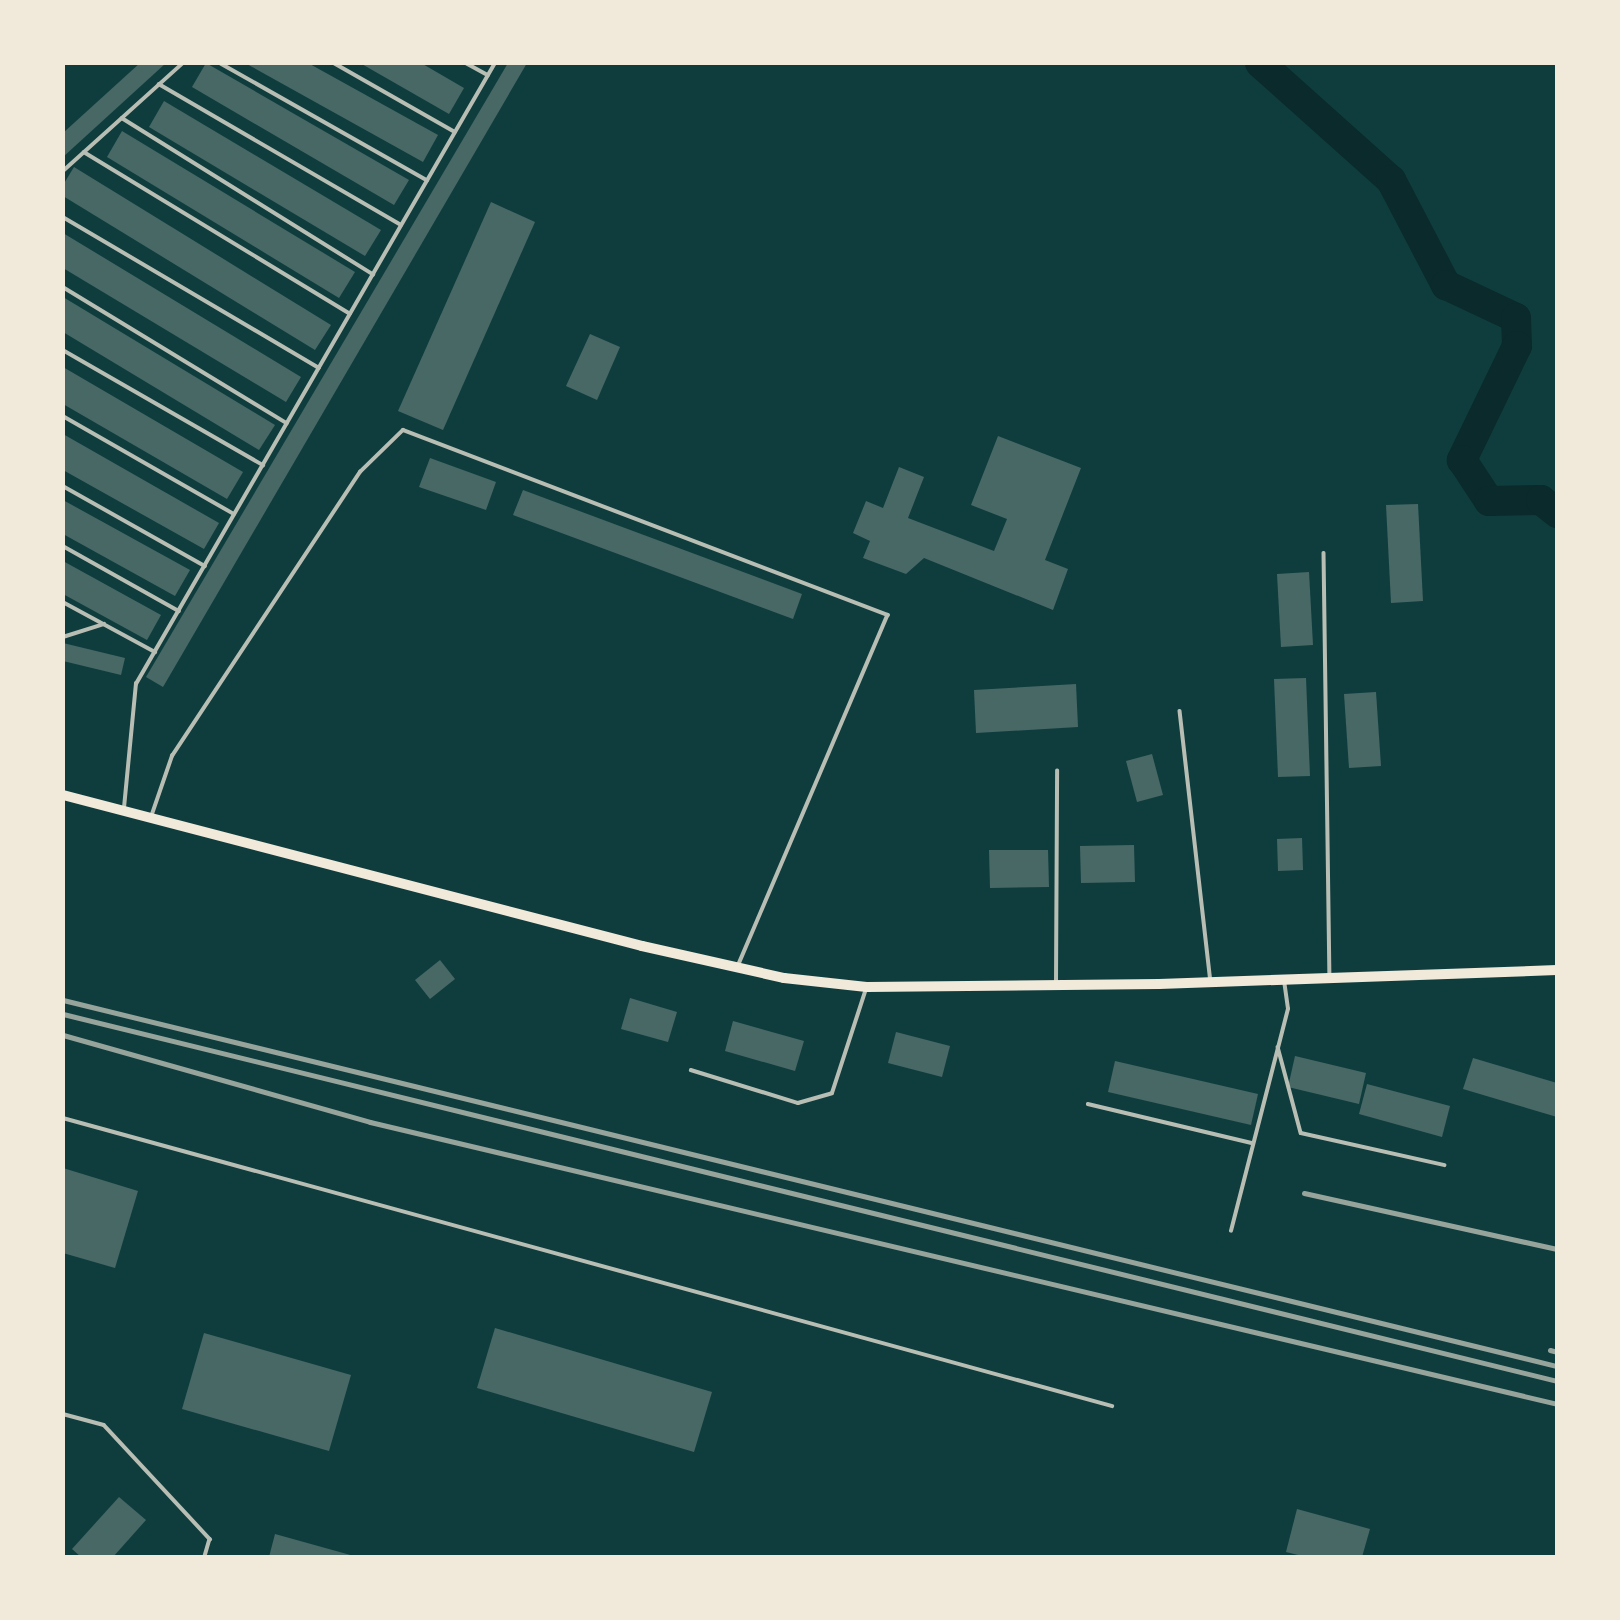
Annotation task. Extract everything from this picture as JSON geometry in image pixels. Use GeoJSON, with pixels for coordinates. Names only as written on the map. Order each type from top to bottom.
{"type":"FeatureCollection","features":[{"type":"Feature","properties":{"kind":"main road"},"geometry":{"type":"LineString","coordinates":[[63,796],[737,970],[867,987],[1056,985],[1557,970]]}},
{"type":"Feature","properties":{"kind":"lane"},"geometry":{"type":"LineString","coordinates":[[63,171],[183,63]]}},
{"type":"Feature","properties":{"kind":"lane"},"geometry":{"type":"LineString","coordinates":[[220,63],[427,180]]}},
{"type":"Feature","properties":{"kind":"lane"},"geometry":{"type":"LineString","coordinates":[[334,63],[455,132]]}},
{"type":"Feature","properties":{"kind":"lane"},"geometry":{"type":"LineString","coordinates":[[466,63],[488,75]]}},
{"type":"Feature","properties":{"kind":"lane"},"geometry":{"type":"LineString","coordinates":[[123,811],[136,684],[495,63]]}},
{"type":"Feature","properties":{"kind":"lane"},"geometry":{"type":"LineString","coordinates":[[159,85],[401,225]]}},
{"type":"Feature","properties":{"kind":"lane"},"geometry":{"type":"LineString","coordinates":[[122,118],[373,274]]}},
{"type":"Feature","properties":{"kind":"lane"},"geometry":{"type":"LineString","coordinates":[[84,152],[350,314]]}},
{"type":"Feature","properties":{"kind":"lane"},"geometry":{"type":"LineString","coordinates":[[63,217],[318,368]]}},
{"type":"Feature","properties":{"kind":"lane"},"geometry":{"type":"LineString","coordinates":[[63,287],[287,423]]}},
{"type":"Feature","properties":{"kind":"lane"},"geometry":{"type":"LineString","coordinates":[[63,350],[263,465]]}},
{"type":"Feature","properties":{"kind":"lane"},"geometry":{"type":"LineString","coordinates":[[63,416],[234,514]]}},
{"type":"Feature","properties":{"kind":"lane"},"geometry":{"type":"LineString","coordinates":[[150,819],[172,755],[360,472],[403,430],[888,615],[737,970]]}},
{"type":"Feature","properties":{"kind":"lane"},"geometry":{"type":"LineString","coordinates":[[63,486],[205,566]]}},
{"type":"Feature","properties":{"kind":"lane"},"geometry":{"type":"LineString","coordinates":[[63,546],[179,611]]}},
{"type":"Feature","properties":{"kind":"lane"},"geometry":{"type":"LineString","coordinates":[[1324,554],[1330,978]]}},
{"type":"Feature","properties":{"kind":"lane"},"geometry":{"type":"LineString","coordinates":[[63,602],[155,652]]}},
{"type":"Feature","properties":{"kind":"lane"},"geometry":{"type":"LineString","coordinates":[[63,637],[104,624]]}},
{"type":"Feature","properties":{"kind":"lane"},"geometry":{"type":"LineString","coordinates":[[1180,711],[1211,981]]}},
{"type":"Feature","properties":{"kind":"lane"},"geometry":{"type":"LineString","coordinates":[[1056,985],[1057,771]]}},
{"type":"Feature","properties":{"kind":"lane"},"geometry":{"type":"LineString","coordinates":[[1231,1231],[1251,1143],[1288,1009],[1283,979]]}},
{"type":"Feature","properties":{"kind":"lane"},"geometry":{"type":"LineString","coordinates":[[691,1070],[798,1103],[832,1093],[867,987]]}},
{"type":"Feature","properties":{"kind":"lane"},"geometry":{"type":"LineString","coordinates":[[1278,1047],[1301,1133],[1444,1165]]}},
{"type":"Feature","properties":{"kind":"lane"},"geometry":{"type":"LineString","coordinates":[[1088,1104],[1251,1143]]}},
{"type":"Feature","properties":{"kind":"lane"},"geometry":{"type":"LineString","coordinates":[[63,1118],[1112,1406]]}},
{"type":"Feature","properties":{"kind":"lane"},"geometry":{"type":"LineString","coordinates":[[63,1414],[104,1425],[210,1539],[205,1557]]}},
{"type":"Feature","properties":{"kind":"building"},"geometry":{"type":"Polygon","coordinates":[[[140,63],[166,63],[63,157],[63,133],[140,63]]]}},
{"type":"Feature","properties":{"kind":"building"},"geometry":{"type":"Polygon","coordinates":[[[206,63],[409,180],[394,205],[192,87],[206,63]]]}},
{"type":"Feature","properties":{"kind":"building"},"geometry":{"type":"Polygon","coordinates":[[[245,63],[308,63],[438,135],[423,162],[245,63]]]}},
{"type":"Feature","properties":{"kind":"building"},"geometry":{"type":"Polygon","coordinates":[[[360,63],[421,63],[464,88],[449,114],[360,63]]]}},
{"type":"Feature","properties":{"kind":"building"},"geometry":{"type":"Polygon","coordinates":[[[508,63],[527,63],[163,687],[146,677],[508,63]]]}},
{"type":"Feature","properties":{"kind":"building"},"geometry":{"type":"Polygon","coordinates":[[[164,101],[381,230],[365,256],[149,127],[164,101]]]}},
{"type":"Feature","properties":{"kind":"building"},"geometry":{"type":"Polygon","coordinates":[[[122,131],[355,272],[339,298],[107,157],[122,131]]]}},
{"type":"Feature","properties":{"kind":"building"},"geometry":{"type":"Polygon","coordinates":[[[74,167],[331,325],[315,350],[63,196],[63,185],[74,167]]]}},
{"type":"Feature","properties":{"kind":"building"},"geometry":{"type":"Polygon","coordinates":[[[491,202],[535,222],[443,430],[398,411],[491,202]]]}},
{"type":"Feature","properties":{"kind":"building"},"geometry":{"type":"Polygon","coordinates":[[[63,233],[301,377],[286,402],[63,268],[63,233]]]}},
{"type":"Feature","properties":{"kind":"building"},"geometry":{"type":"Polygon","coordinates":[[[63,297],[275,425],[259,450],[63,332],[63,297]]]}},
{"type":"Feature","properties":{"kind":"building"},"geometry":{"type":"Polygon","coordinates":[[[590,334],[620,347],[597,400],[566,386],[590,334]]]}},
{"type":"Feature","properties":{"kind":"building"},"geometry":{"type":"Polygon","coordinates":[[[63,367],[243,472],[227,499],[63,404],[63,367]]]}},
{"type":"Feature","properties":{"kind":"building"},"geometry":{"type":"Polygon","coordinates":[[[63,434],[219,523],[204,549],[63,470],[63,434]]]}},
{"type":"Feature","properties":{"kind":"building"},"geometry":{"type":"Polygon","coordinates":[[[998,436],[1081,468],[1045,560],[1068,569],[1053,610],[924,558],[906,574],[863,558],[870,541],[853,533],[866,501],[883,508],[899,467],[924,477],[908,518],[994,551],[1007,519],[971,505],[998,436]]]}},
{"type":"Feature","properties":{"kind":"building"},"geometry":{"type":"Polygon","coordinates":[[[430,458],[496,482],[486,510],[419,487],[430,458]]]}},
{"type":"Feature","properties":{"kind":"building"},"geometry":{"type":"Polygon","coordinates":[[[523,490],[802,594],[793,619],[513,515],[523,490]]]}},
{"type":"Feature","properties":{"kind":"building"},"geometry":{"type":"Polygon","coordinates":[[[63,500],[190,570],[175,596],[63,534],[63,500]]]}},
{"type":"Feature","properties":{"kind":"building"},"geometry":{"type":"Polygon","coordinates":[[[1418,504],[1423,601],[1391,603],[1386,505],[1418,504]]]}},
{"type":"Feature","properties":{"kind":"building"},"geometry":{"type":"Polygon","coordinates":[[[63,561],[161,615],[147,640],[63,594],[63,561]]]}},
{"type":"Feature","properties":{"kind":"building"},"geometry":{"type":"Polygon","coordinates":[[[1309,572],[1313,645],[1281,647],[1277,574],[1309,572]]]}},
{"type":"Feature","properties":{"kind":"building"},"geometry":{"type":"Polygon","coordinates":[[[63,643],[125,658],[121,675],[63,661],[63,643]]]}},
{"type":"Feature","properties":{"kind":"building"},"geometry":{"type":"Polygon","coordinates":[[[1306,678],[1310,776],[1278,777],[1274,679],[1306,678]]]}},
{"type":"Feature","properties":{"kind":"building"},"geometry":{"type":"Polygon","coordinates":[[[1076,684],[1078,727],[976,733],[974,690],[1076,684]]]}},
{"type":"Feature","properties":{"kind":"building"},"geometry":{"type":"Polygon","coordinates":[[[1376,692],[1381,766],[1349,768],[1344,694],[1376,692]]]}},
{"type":"Feature","properties":{"kind":"building"},"geometry":{"type":"Polygon","coordinates":[[[1152,754],[1163,795],[1137,802],[1126,761],[1152,754]]]}},
{"type":"Feature","properties":{"kind":"building"},"geometry":{"type":"Polygon","coordinates":[[[1302,838],[1303,870],[1278,871],[1277,839],[1302,838]]]}},
{"type":"Feature","properties":{"kind":"building"},"geometry":{"type":"Polygon","coordinates":[[[1134,845],[1135,882],[1081,883],[1080,846],[1134,845]]]}},
{"type":"Feature","properties":{"kind":"building"},"geometry":{"type":"Polygon","coordinates":[[[989,850],[1048,850],[1049,887],[990,888],[989,850]]]}},
{"type":"Feature","properties":{"kind":"building"},"geometry":{"type":"Polygon","coordinates":[[[440,960],[455,979],[430,999],[415,980],[440,960]]]}},
{"type":"Feature","properties":{"kind":"building"},"geometry":{"type":"Polygon","coordinates":[[[630,998],[677,1012],[668,1042],[621,1029],[630,998]]]}},
{"type":"Feature","properties":{"kind":"building"},"geometry":{"type":"Polygon","coordinates":[[[733,1021],[804,1041],[795,1071],[725,1051],[733,1021]]]}},
{"type":"Feature","properties":{"kind":"building"},"geometry":{"type":"Polygon","coordinates":[[[896,1032],[950,1046],[942,1077],[888,1063],[896,1032]]]}},
{"type":"Feature","properties":{"kind":"building"},"geometry":{"type":"Polygon","coordinates":[[[1295,1056],[1366,1073],[1359,1104],[1288,1087],[1295,1056]]]}},
{"type":"Feature","properties":{"kind":"building"},"geometry":{"type":"Polygon","coordinates":[[[1473,1058],[1557,1083],[1557,1117],[1463,1089],[1473,1058]]]}},
{"type":"Feature","properties":{"kind":"building"},"geometry":{"type":"Polygon","coordinates":[[[1115,1061],[1258,1094],[1251,1125],[1108,1092],[1115,1061]]]}},
{"type":"Feature","properties":{"kind":"building"},"geometry":{"type":"Polygon","coordinates":[[[1367,1084],[1450,1106],[1442,1137],[1359,1114],[1367,1084]]]}},
{"type":"Feature","properties":{"kind":"building"},"geometry":{"type":"Polygon","coordinates":[[[63,1168],[138,1191],[115,1268],[63,1253],[63,1168]]]}},
{"type":"Feature","properties":{"kind":"building"},"geometry":{"type":"Polygon","coordinates":[[[495,1328],[712,1392],[694,1452],[477,1388],[495,1328]]]}},
{"type":"Feature","properties":{"kind":"building"},"geometry":{"type":"Polygon","coordinates":[[[204,1333],[351,1375],[329,1451],[182,1409],[204,1333]]]}},
{"type":"Feature","properties":{"kind":"building"},"geometry":{"type":"Polygon","coordinates":[[[119,1497],[146,1520],[113,1557],[81,1557],[72,1549],[119,1497]]]}},
{"type":"Feature","properties":{"kind":"building"},"geometry":{"type":"Polygon","coordinates":[[[1297,1509],[1370,1529],[1362,1557],[1306,1557],[1286,1552],[1297,1509]]]}},
{"type":"Feature","properties":{"kind":"building"},"geometry":{"type":"Polygon","coordinates":[[[275,1534],[354,1556],[354,1557],[269,1557],[275,1534]]]}},
{"type":"Feature","properties":{"kind":"waterway"},"geometry":{"type":"LineString","coordinates":[[1260,63],[1391,180],[1446,285],[1516,318],[1517,346],[1462,460],[1489,501],[1541,500],[1557,513]]}},
{"type":"Feature","properties":{"kind":"railway"},"geometry":{"type":"LineString","coordinates":[[63,1000],[1557,1366]]}},
{"type":"Feature","properties":{"kind":"railway"},"geometry":{"type":"LineString","coordinates":[[63,1014],[1557,1381]]}},
{"type":"Feature","properties":{"kind":"railway"},"geometry":{"type":"LineString","coordinates":[[63,1035],[370,1122],[1557,1404]]}},
{"type":"Feature","properties":{"kind":"railway"},"geometry":{"type":"LineString","coordinates":[[1304,1193],[1557,1249]]}},
{"type":"Feature","properties":{"kind":"railway"},"geometry":{"type":"LineString","coordinates":[[1550,1350],[1557,1352]]}}]}
